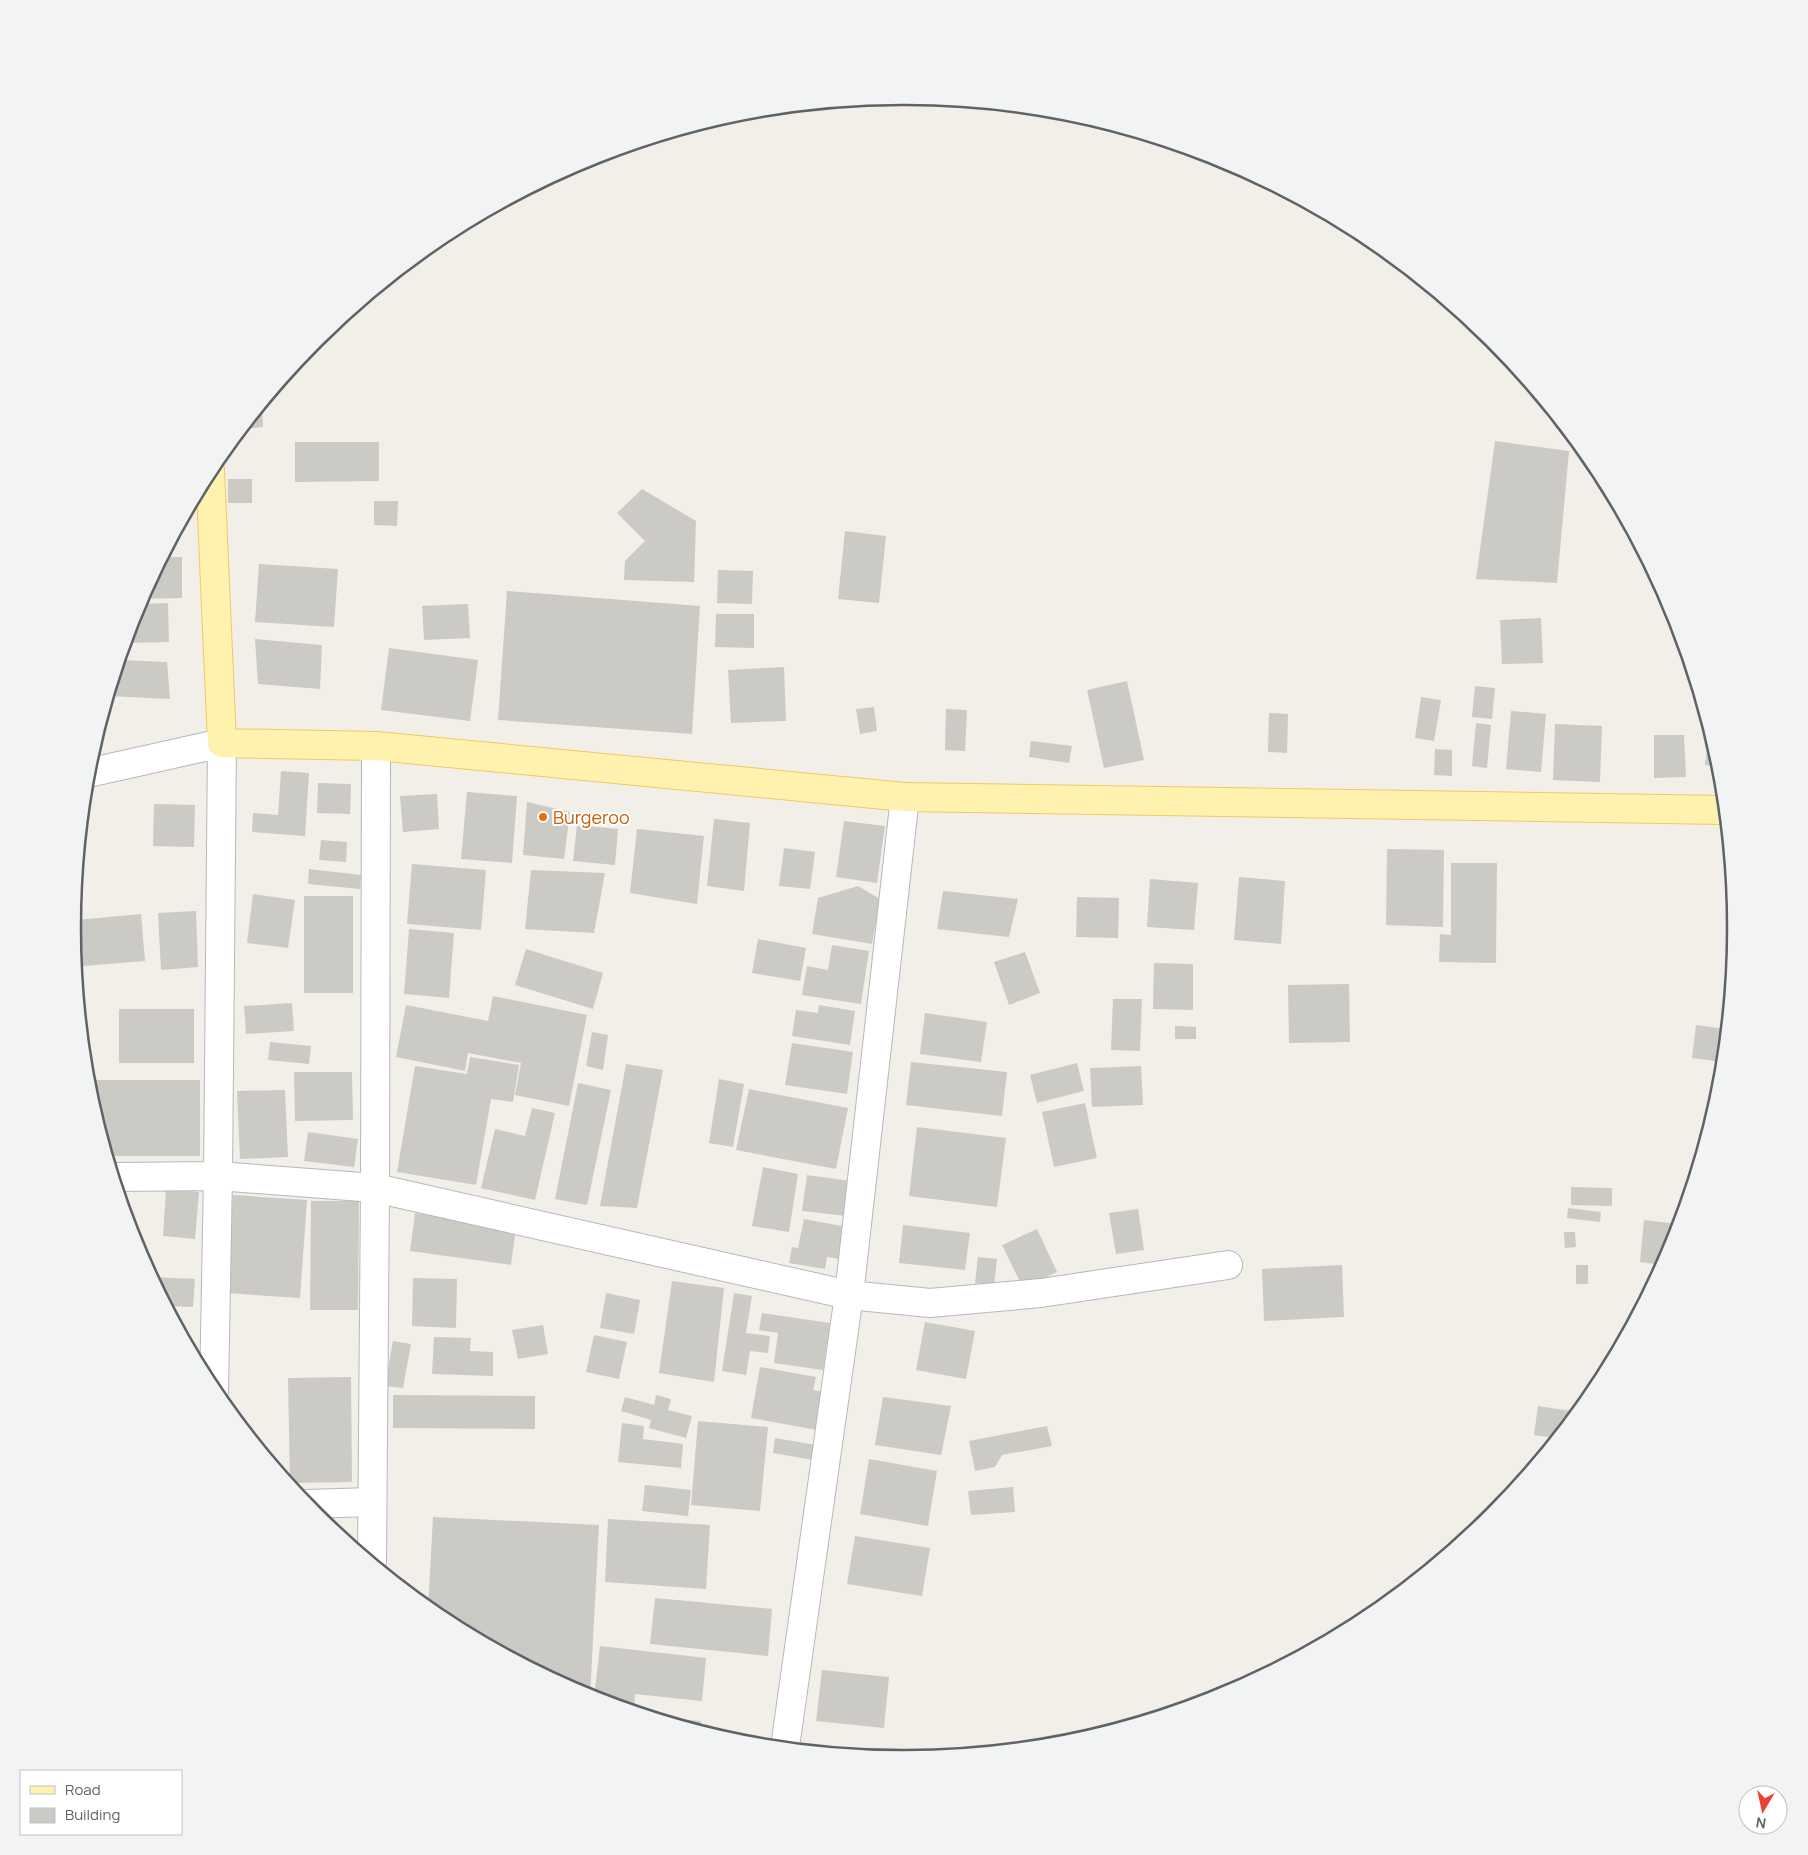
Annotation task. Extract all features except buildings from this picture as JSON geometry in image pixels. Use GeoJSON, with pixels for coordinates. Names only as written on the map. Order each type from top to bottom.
{"type":"FeatureCollection","features":[{"type":"Feature","properties":{"kind":"main road"},"geometry":{"type":"LineString","coordinates":[[211,485],[222,743],[376,746],[905,797],[1718,810]]}},
{"type":"Feature","properties":{"kind":"street"},"geometry":{"type":"LineString","coordinates":[[96,771],[222,743],[214,1376]]}},
{"type":"Feature","properties":{"kind":"street"},"geometry":{"type":"LineString","coordinates":[[372,1554],[376,746]]}},
{"type":"Feature","properties":{"kind":"street"},"geometry":{"type":"LineString","coordinates":[[786,1741],[849,1295],[905,797]]}},
{"type":"Feature","properties":{"kind":"street"},"geometry":{"type":"LineString","coordinates":[[120,1177],[218,1176],[375,1188],[849,1295],[930,1303],[1041,1293],[1228,1265]]}},
{"type":"Feature","properties":{"kind":"street"},"geometry":{"type":"LineString","coordinates":[[317,1504],[372,1502]]}},
{"type":"Feature","properties":{"kind":"place","name":"Burgeroo"},"geometry":{"type":"Point","coordinates":[543,817]}}]}
